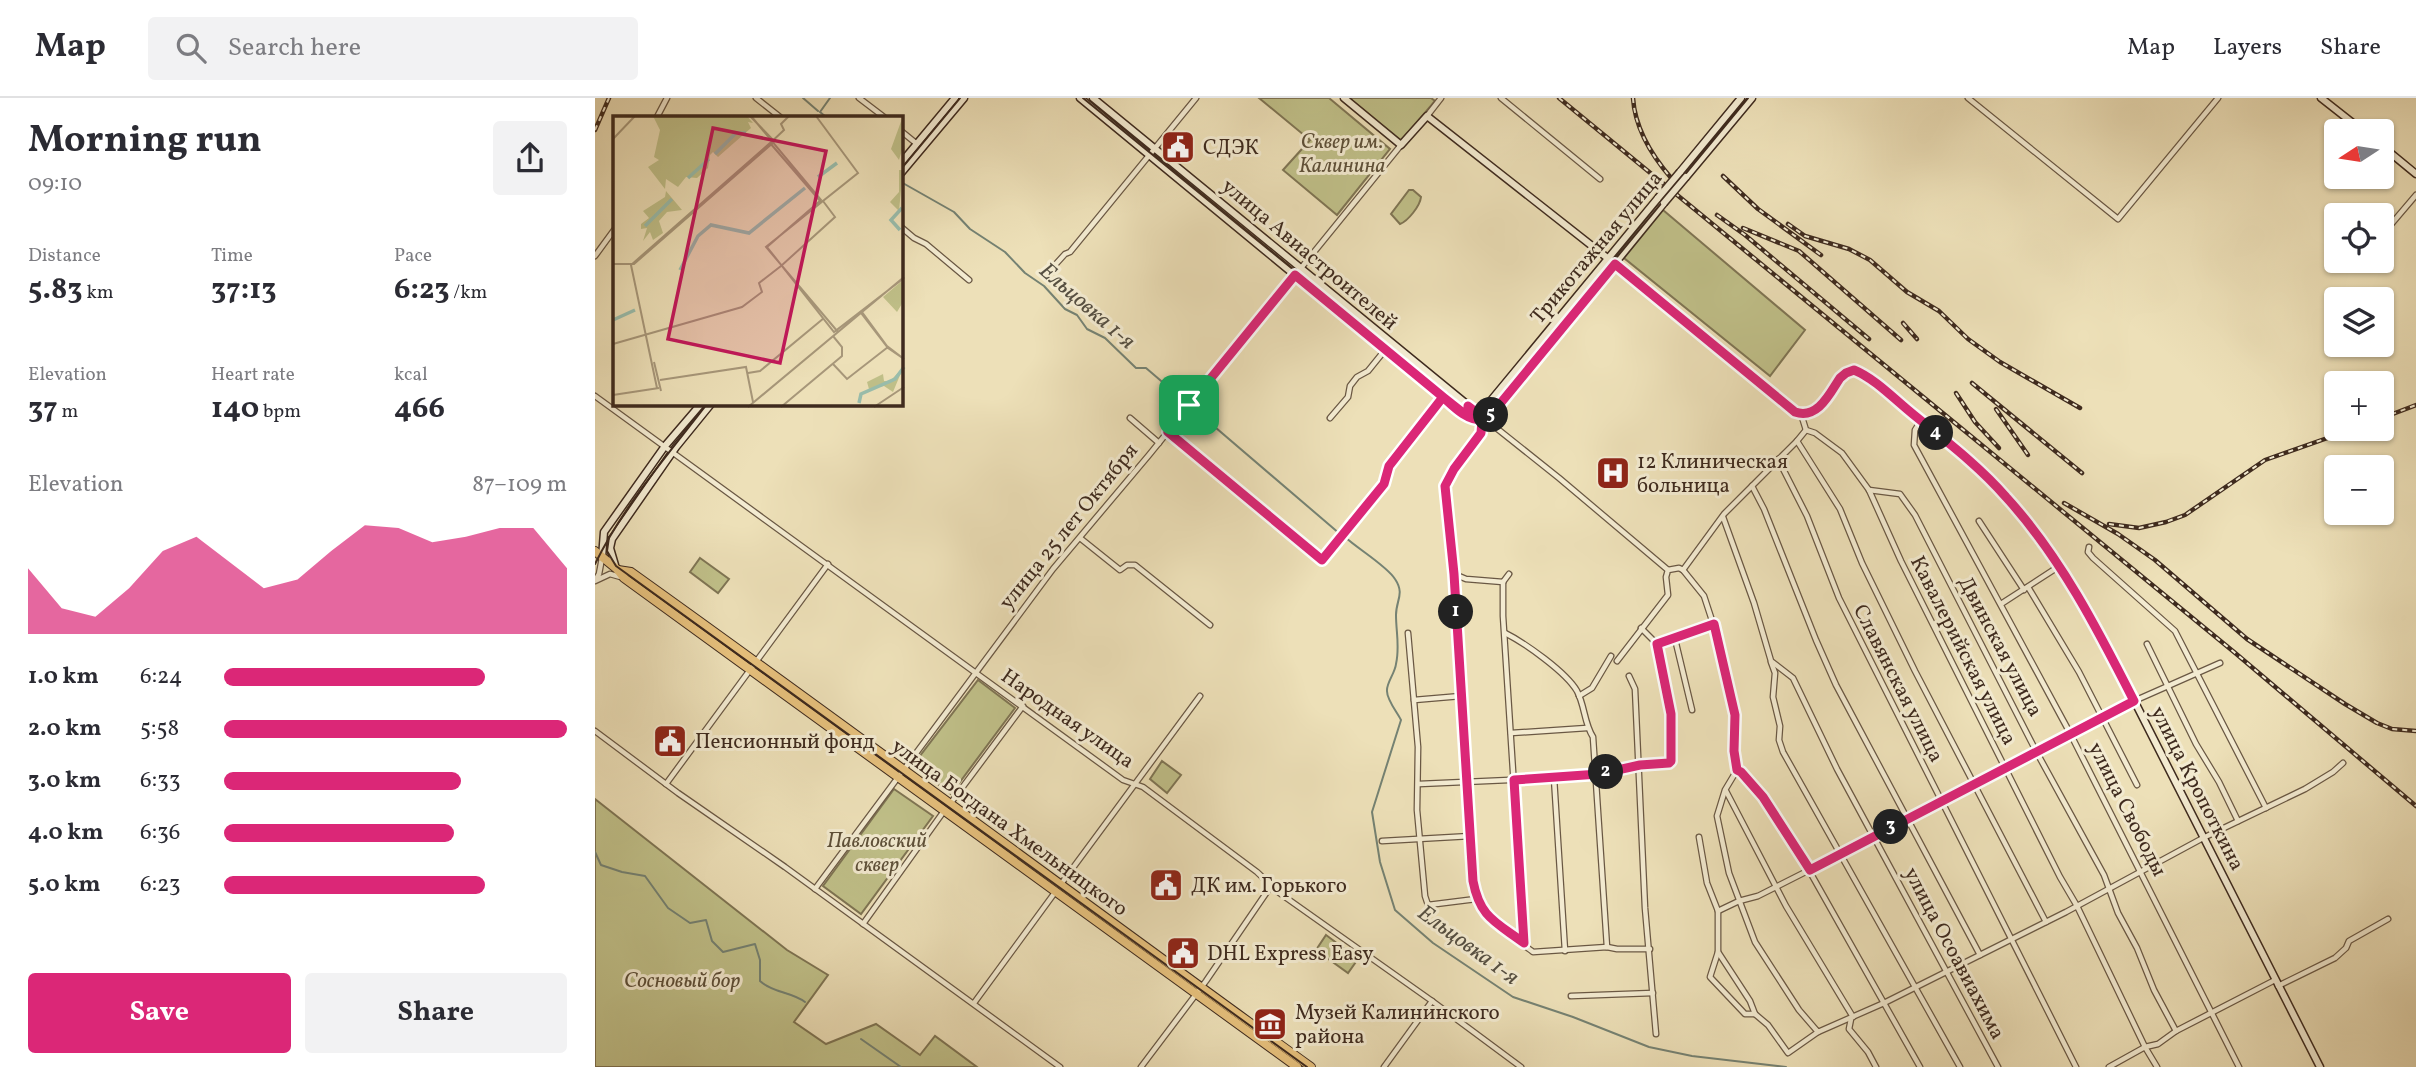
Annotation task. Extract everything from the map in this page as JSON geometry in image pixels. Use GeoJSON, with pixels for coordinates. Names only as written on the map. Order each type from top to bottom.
{"type":"FeatureCollection","features":[{"type":"Feature","properties":{"kind":"highway","name":"улица Богдана Хмельницкого"},"geometry":{"type":"LineString","coordinates":[[598,554],[624,578],[754,666]]}},
{"type":"Feature","properties":{"kind":"highway","name":"улица Богдана Хмельницкого"},"geometry":{"type":"LineString","coordinates":[[618,570],[631,572],[1057,889],[1311,1067]]}},
{"type":"Feature","properties":{"kind":"highway","name":"улица Богдана Хмельницкого"},"geometry":{"type":"LineString","coordinates":[[1198,990],[1297,1067]]}},
{"type":"Feature","properties":{"kind":"main road"},"geometry":{"type":"LineString","coordinates":[[903,160],[955,98]]}},
{"type":"Feature","properties":{"kind":"main road"},"geometry":{"type":"LineString","coordinates":[[903,171],[964,98]]}},
{"type":"Feature","properties":{"kind":"main road","name":"улица Авиастроителей"},"geometry":{"type":"LineString","coordinates":[[1080,98],[1443,397],[1473,419],[1484,420]]}},
{"type":"Feature","properties":{"kind":"main road","name":"улица Авиастроителей"},"geometry":{"type":"LineString","coordinates":[[1093,98],[1484,420]]}},
{"type":"Feature","properties":{"kind":"main road"},"geometry":{"type":"LineString","coordinates":[[1344,98],[1401,145]]}},
{"type":"Feature","properties":{"kind":"main road","name":"Трикотажная улица"},"geometry":{"type":"LineString","coordinates":[[1683,174],[1741,98]]}},
{"type":"Feature","properties":{"kind":"main road","name":"Трикотажная улица"},"geometry":{"type":"LineString","coordinates":[[1462,412],[1485,407],[1608,259],[1752,98]]}},
{"type":"Feature","properties":{"kind":"main road"},"geometry":{"type":"LineString","coordinates":[[2321,98],[2348,119]]}},
{"type":"Feature","properties":{"kind":"main road"},"geometry":{"type":"LineString","coordinates":[[1427,116],[1615,264],[1786,406],[1801,414]]}},
{"type":"Feature","properties":{"kind":"main road","name":"улица 25 лет Октября"},"geometry":{"type":"LineString","coordinates":[[1401,145],[1427,116]]}},
{"type":"Feature","properties":{"kind":"main road"},"geometry":{"type":"LineString","coordinates":[[2394,156],[2416,174]]}},
{"type":"Feature","properties":{"kind":"main road","name":"Трикотажная улица"},"geometry":{"type":"LineString","coordinates":[[1484,420],[1493,413],[1615,264],[1661,200]]}},
{"type":"Feature","properties":{"kind":"main road"},"geometry":{"type":"LineString","coordinates":[[1550,330],[1552,337],[1557,335]]}},
{"type":"Feature","properties":{"kind":"main road","name":"улица Кропоткина"},"geometry":{"type":"LineString","coordinates":[[1801,414],[1807,414],[1819,407],[1840,378],[1854,370],[1921,421],[2004,494],[2059,567],[2093,621],[2320,1067]]}},
{"type":"Feature","properties":{"kind":"main road"},"geometry":{"type":"LineString","coordinates":[[595,540],[604,532],[665,446],[699,406]]}},
{"type":"Feature","properties":{"kind":"main road"},"geometry":{"type":"LineString","coordinates":[[618,570],[610,548],[612,539],[673,452],[709,406]]}},
{"type":"Feature","properties":{"kind":"main road"},"geometry":{"type":"LineString","coordinates":[[598,554],[604,532]]}},
{"type":"Feature","properties":{"kind":"main road"},"geometry":{"type":"LineString","coordinates":[[598,554],[610,548]]}},
{"type":"Feature","properties":{"kind":"street"},"geometry":{"type":"LineString","coordinates":[[658,116],[667,98]]}},
{"type":"Feature","properties":{"kind":"street"},"geometry":{"type":"LineString","coordinates":[[756,98],[779,116]]}},
{"type":"Feature","properties":{"kind":"street"},"geometry":{"type":"LineString","coordinates":[[859,98],[883,116]]}},
{"type":"Feature","properties":{"kind":"street"},"geometry":{"type":"LineString","coordinates":[[1055,265],[1070,251],[1196,98]]}},
{"type":"Feature","properties":{"kind":"street","name":"улица 25 лет Октября"},"geometry":{"type":"LineString","coordinates":[[1427,116],[1441,98]]}},
{"type":"Feature","properties":{"kind":"street"},"geometry":{"type":"LineString","coordinates":[[1501,98],[1601,179]]}},
{"type":"Feature","properties":{"kind":"street"},"geometry":{"type":"LineString","coordinates":[[1968,98],[2118,219],[2218,98]]}},
{"type":"Feature","properties":{"kind":"street"},"geometry":{"type":"LineString","coordinates":[[903,133],[916,144]]}},
{"type":"Feature","properties":{"kind":"street","name":"улица 25 лет Октября"},"geometry":{"type":"LineString","coordinates":[[815,889],[1052,569],[1159,443],[1401,145]]}},
{"type":"Feature","properties":{"kind":"street"},"geometry":{"type":"LineString","coordinates":[[2394,221],[2416,195]]}},
{"type":"Feature","properties":{"kind":"street"},"geometry":{"type":"LineString","coordinates":[[903,229],[969,280]]}},
{"type":"Feature","properties":{"kind":"street"},"geometry":{"type":"LineString","coordinates":[[595,256],[613,231]]}},
{"type":"Feature","properties":{"kind":"street"},"geometry":{"type":"LineString","coordinates":[[1331,418],[1348,397],[1350,386],[1357,377],[1368,371],[1386,349]]}},
{"type":"Feature","properties":{"kind":"street","name":"Народная улица"},"geometry":{"type":"LineString","coordinates":[[595,396],[1123,780],[1143,787],[1265,878],[1271,886],[1521,1067]]}},
{"type":"Feature","properties":{"kind":"street"},"geometry":{"type":"LineString","coordinates":[[1168,432],[1322,560],[1384,484],[1389,466],[1443,397]]}},
{"type":"Feature","properties":{"kind":"street"},"geometry":{"type":"LineString","coordinates":[[1683,570],[1723,517],[1778,459],[1798,443],[1806,430],[1801,414]]}},
{"type":"Feature","properties":{"kind":"street"},"geometry":{"type":"LineString","coordinates":[[1130,418],[1159,443]]}},
{"type":"Feature","properties":{"kind":"street"},"geometry":{"type":"LineString","coordinates":[[1484,420],[1559,478],[1668,570]]}},
{"type":"Feature","properties":{"kind":"street","name":"Трикотажная улица"},"geometry":{"type":"LineString","coordinates":[[1454,574],[1445,486],[1454,469],[1481,433],[1484,420]]}},
{"type":"Feature","properties":{"kind":"street","name":"улица Свободы"},"geometry":{"type":"LineString","coordinates":[[1921,421],[1915,430],[1914,445],[2070,733],[2239,1067]]}},
{"type":"Feature","properties":{"kind":"street","name":"Кавалерийская улица"},"geometry":{"type":"LineString","coordinates":[[1806,430],[1815,433],[1842,453],[1869,490],[1891,540],[2157,1067]]}},
{"type":"Feature","properties":{"kind":"street"},"geometry":{"type":"LineString","coordinates":[[1798,443],[1840,509],[1862,563],[1973,785],[2046,922]]}},
{"type":"Feature","properties":{"kind":"street","name":"Славянская улица"},"geometry":{"type":"LineString","coordinates":[[1778,459],[1807,516],[1839,598],[2076,1067]]}},
{"type":"Feature","properties":{"kind":"street"},"geometry":{"type":"LineString","coordinates":[[1752,486],[1765,509],[1815,639],[1836,685],[1980,955]]}},
{"type":"Feature","properties":{"kind":"street","name":"Двинская улица"},"geometry":{"type":"LineString","coordinates":[[1869,490],[1901,494],[1915,514],[2036,751],[2110,887],[2118,913],[2176,1031]]}},
{"type":"Feature","properties":{"kind":"street"},"geometry":{"type":"LineString","coordinates":[[1723,517],[1776,673],[1773,697],[1783,752],[1960,1067]]}},
{"type":"Feature","properties":{"kind":"street"},"geometry":{"type":"LineString","coordinates":[[1979,521],[2026,589],[2103,716],[2137,785]]}},
{"type":"Feature","properties":{"kind":"street"},"geometry":{"type":"LineString","coordinates":[[1080,538],[1119,570],[1127,565],[1135,565],[1210,625]]}},
{"type":"Feature","properties":{"kind":"street"},"geometry":{"type":"LineString","coordinates":[[2089,547],[2088,552],[2093,558],[2175,631],[2266,808]]}},
{"type":"Feature","properties":{"kind":"street"},"geometry":{"type":"LineString","coordinates":[[595,580],[599,574],[598,554]]}},
{"type":"Feature","properties":{"kind":"street"},"geometry":{"type":"LineString","coordinates":[[666,784],[828,564]]}},
{"type":"Feature","properties":{"kind":"street"},"geometry":{"type":"LineString","coordinates":[[2000,605],[2059,567]]}},
{"type":"Feature","properties":{"kind":"street"},"geometry":{"type":"LineString","coordinates":[[1668,570],[1683,570],[1704,596],[1714,624],[1735,715],[1734,751],[1737,770],[1725,790],[1717,816],[1729,873],[1755,942],[1799,1010],[1818,1032]]}},
{"type":"Feature","properties":{"kind":"street"},"geometry":{"type":"LineString","coordinates":[[1617,661],[1668,595],[1668,570]]}},
{"type":"Feature","properties":{"kind":"street"},"geometry":{"type":"LineString","coordinates":[[595,580],[610,574],[624,578]]}},
{"type":"Feature","properties":{"kind":"street"},"geometry":{"type":"LineString","coordinates":[[1503,582],[1465,579],[1454,574],[1476,899],[1480,908],[1490,918],[1533,952],[1607,947],[1650,949]]}},
{"type":"Feature","properties":{"kind":"street"},"geometry":{"type":"LineString","coordinates":[[1509,575],[1503,582],[1505,634],[1524,943]]}},
{"type":"Feature","properties":{"kind":"street"},"geometry":{"type":"LineString","coordinates":[[1657,644],[1714,624]]}},
{"type":"Feature","properties":{"kind":"street"},"geometry":{"type":"LineString","coordinates":[[1419,784],[1554,778],[1671,761],[1671,714],[1657,644],[1641,628]]}},
{"type":"Feature","properties":{"kind":"street"},"geometry":{"type":"LineString","coordinates":[[1408,633],[1419,784],[1419,839],[1423,884],[1428,905],[1476,899]]}},
{"type":"Feature","properties":{"kind":"street"},"geometry":{"type":"LineString","coordinates":[[1505,634],[1523,642],[1560,673],[1579,696],[1585,712],[1587,728],[1593,737],[1607,947]]}},
{"type":"Feature","properties":{"kind":"street"},"geometry":{"type":"LineString","coordinates":[[1675,639],[1679,666],[1687,685],[1692,710]]}},
{"type":"Feature","properties":{"kind":"street"},"geometry":{"type":"LineString","coordinates":[[2147,644],[2238,821]]}},
{"type":"Feature","properties":{"kind":"street"},"geometry":{"type":"LineString","coordinates":[[1579,696],[1592,688],[1611,656]]}},
{"type":"Feature","properties":{"kind":"street","name":"улица Осоавиахима"},"geometry":{"type":"LineString","coordinates":[[1771,661],[1793,677],[1874,836],[1998,1067]]}},
{"type":"Feature","properties":{"kind":"street"},"geometry":{"type":"LineString","coordinates":[[1718,911],[1739,901],[1751,899],[1810,870],[2103,716],[2220,663]]}},
{"type":"Feature","properties":{"kind":"street"},"geometry":{"type":"LineString","coordinates":[[1776,673],[1782,669]]}},
{"type":"Feature","properties":{"kind":"street"},"geometry":{"type":"LineString","coordinates":[[1629,676],[1635,689],[1645,908],[1656,1034]]}},
{"type":"Feature","properties":{"kind":"street"},"geometry":{"type":"LineString","coordinates":[[1414,699],[1461,695]]}},
{"type":"Feature","properties":{"kind":"street"},"geometry":{"type":"LineString","coordinates":[[974,1003],[1200,696]]}},
{"type":"Feature","properties":{"kind":"street"},"geometry":{"type":"LineString","coordinates":[[863,924],[1023,706]]}},
{"type":"Feature","properties":{"kind":"street"},"geometry":{"type":"LineString","coordinates":[[1511,733],[1587,728]]}},
{"type":"Feature","properties":{"kind":"street"},"geometry":{"type":"LineString","coordinates":[[595,731],[1060,1067]]}},
{"type":"Feature","properties":{"kind":"street"},"geometry":{"type":"LineString","coordinates":[[1718,952],[1750,1001],[1755,1014],[1768,1025],[1788,1053],[1818,1032],[2012,940],[2203,838],[2315,783],[2343,763]]}},
{"type":"Feature","properties":{"kind":"street"},"geometry":{"type":"LineString","coordinates":[[1737,770],[1763,797],[1810,870],[1920,1067]]}},
{"type":"Feature","properties":{"kind":"street"},"geometry":{"type":"LineString","coordinates":[[1554,778],[1565,951]]}},
{"type":"Feature","properties":{"kind":"street"},"geometry":{"type":"LineString","coordinates":[[1725,790],[1776,887],[1852,1018],[1849,1029],[1868,1052],[1876,1067]]}},
{"type":"Feature","properties":{"kind":"street"},"geometry":{"type":"LineString","coordinates":[[1381,841],[1471,836]]}},
{"type":"Feature","properties":{"kind":"street"},"geometry":{"type":"LineString","coordinates":[[1699,837],[1707,883],[1718,911],[1718,952],[1710,972],[1712,981],[1745,1014],[1755,1014]]}},
{"type":"Feature","properties":{"kind":"street"},"geometry":{"type":"LineString","coordinates":[[1141,1067],[1271,886]]}},
{"type":"Feature","properties":{"kind":"street"},"geometry":{"type":"LineString","coordinates":[[2109,1067],[2145,1047],[2158,1044],[2211,1012],[2335,958],[2346,948],[2349,941],[2388,919]]}},
{"type":"Feature","properties":{"kind":"street"},"geometry":{"type":"LineString","coordinates":[[1571,996],[1653,993]]}},
{"type":"Feature","properties":{"kind":"street"},"geometry":{"type":"LineString","coordinates":[[1384,1067],[1432,1001]]}},
{"type":"Feature","properties":{"kind":"green space","name":"Сквер им. Калинина"},"geometry":{"type":"Polygon","coordinates":[[[1259,98],[1329,98],[1390,149],[1337,215],[1283,170],[1310,140],[1259,98]]]}},
{"type":"Feature","properties":{"kind":"green space"},"geometry":{"type":"Polygon","coordinates":[[[1349,98],[1431,98],[1435,101],[1401,141],[1349,98]]]}},
{"type":"Feature","properties":{"kind":"green space"},"geometry":{"type":"Polygon","coordinates":[[[1409,190],[1421,197],[1420,201],[1410,217],[1400,224],[1391,214],[1409,190]]]}},
{"type":"Feature","properties":{"kind":"green space"},"geometry":{"type":"Polygon","coordinates":[[[1663,210],[1805,330],[1770,376],[1624,258],[1663,210]]]}},
{"type":"Feature","properties":{"kind":"green space"},"geometry":{"type":"Polygon","coordinates":[[[700,558],[729,579],[718,593],[690,572],[700,558]]]}},
{"type":"Feature","properties":{"kind":"green space","name":"Павловский сквер"},"geometry":{"type":"Polygon","coordinates":[[[978,680],[1015,708],[951,794],[913,765],[978,680]]]}},
{"type":"Feature","properties":{"kind":"green space"},"geometry":{"type":"Polygon","coordinates":[[[1162,761],[1181,775],[1167,793],[1150,779],[1162,761]]]}},
{"type":"Feature","properties":{"kind":"green space","name":"Павловский сквер"},"geometry":{"type":"Polygon","coordinates":[[[894,789],[933,816],[861,914],[823,886],[894,789]]]}},
{"type":"Feature","properties":{"kind":"green space","name":"Сосновый бор"},"geometry":{"type":"Polygon","coordinates":[[[595,799],[787,950],[828,975],[794,1022],[826,1044],[876,1024],[920,1055],[935,1036],[977,1067],[595,1067],[595,799]]]}},
{"type":"Feature","properties":{"kind":"green space"},"geometry":{"type":"Polygon","coordinates":[[[1326,935],[1358,959],[1348,973],[1316,950],[1326,935]]]}},
{"type":"Feature","properties":{"kind":"waterway","name":"Ельцовка 1-я"},"geometry":{"type":"LineString","coordinates":[[803,98],[818,111]]}},
{"type":"Feature","properties":{"kind":"waterway","name":"Ельцовка 1-я"},"geometry":{"type":"LineString","coordinates":[[825,116],[820,112],[830,98]]}},
{"type":"Feature","properties":{"kind":"waterway","name":"Ельцовка 1-я"},"geometry":{"type":"LineString","coordinates":[[903,183],[954,212],[970,229],[1005,252],[1025,273],[1044,286],[1065,309],[1077,315],[1087,329],[1105,338],[1136,368],[1146,368],[1340,534]]}},
{"type":"Feature","properties":{"kind":"waterway","name":"Ельцовка 1-я"},"geometry":{"type":"LineString","coordinates":[[1345,537],[1386,569],[1399,589],[1396,610],[1397,658],[1387,694],[1401,720],[1372,812],[1380,862],[1395,910],[1433,943],[1513,997],[1649,1047],[1692,1056],[1786,1067]]}},
{"type":"Feature","properties":{"kind":"waterway"},"geometry":{"type":"LineString","coordinates":[[595,852],[601,865],[645,876],[668,908],[690,923],[706,920],[712,941],[723,952],[755,944],[760,960],[760,981],[805,1002]]}},
{"type":"Feature","properties":{"kind":"waterway"},"geometry":{"type":"LineString","coordinates":[[861,1039],[901,1067]]}},
{"type":"Feature","properties":{"kind":"tram line"},"geometry":{"type":"LineString","coordinates":[[903,167],[960,98]]}},
{"type":"Feature","properties":{"kind":"tram line"},"geometry":{"type":"LineString","coordinates":[[1083,98],[1468,412],[1480,415],[1490,411],[1748,98]]}},
{"type":"Feature","properties":{"kind":"tram line"},"geometry":{"type":"LineString","coordinates":[[595,564],[619,521],[705,406]]}},
{"type":"Feature","properties":{"kind":"tram line"},"geometry":{"type":"LineString","coordinates":[[609,537],[607,551],[616,566],[1307,1067]]}},
{"type":"Feature","properties":{"kind":"railway"},"geometry":{"type":"LineString","coordinates":[[595,130],[609,98]]}},
{"type":"Feature","properties":{"kind":"railway"},"geometry":{"type":"LineString","coordinates":[[1559,98],[2234,652],[2416,806]]}},
{"type":"Feature","properties":{"kind":"railway"},"geometry":{"type":"LineString","coordinates":[[1633,98],[1637,121],[1646,142],[1672,179]]}},
{"type":"Feature","properties":{"kind":"railway"},"geometry":{"type":"LineString","coordinates":[[1723,176],[1758,209],[1821,255]]}},
{"type":"Feature","properties":{"kind":"railway"},"geometry":{"type":"LineString","coordinates":[[1717,215],[1745,235],[1869,339]]}},
{"type":"Feature","properties":{"kind":"railway"},"geometry":{"type":"LineString","coordinates":[[1788,224],[1805,236],[1849,249],[1870,260],[1907,292],[1939,311],[1968,339],[2000,362],[2080,408]]}},
{"type":"Feature","properties":{"kind":"railway"},"geometry":{"type":"LineString","coordinates":[[1743,228],[1799,251],[1901,340]]}},
{"type":"Feature","properties":{"kind":"railway"},"geometry":{"type":"LineString","coordinates":[[1903,323],[1917,339]]}},
{"type":"Feature","properties":{"kind":"railway"},"geometry":{"type":"LineString","coordinates":[[1972,383],[2082,473]]}},
{"type":"Feature","properties":{"kind":"railway"},"geometry":{"type":"LineString","coordinates":[[1956,393],[1975,422],[1999,448]]}},
{"type":"Feature","properties":{"kind":"railway"},"geometry":{"type":"LineString","coordinates":[[2394,413],[2416,405]]}},
{"type":"Feature","properties":{"kind":"railway"},"geometry":{"type":"LineString","coordinates":[[1996,409],[2028,455]]}},
{"type":"Feature","properties":{"kind":"railway"},"geometry":{"type":"LineString","coordinates":[[2109,524],[2139,528],[2185,515],[2265,460],[2324,439]]}},
{"type":"Feature","properties":{"kind":"railway"},"geometry":{"type":"LineString","coordinates":[[2064,503],[2118,534],[2155,560],[2247,639],[2345,704],[2392,729],[2416,731]]}},
{"type":"Feature","properties":{"kind":"place","name":"СДЭК"},"geometry":{"type":"Point","coordinates":[1178,147]}},
{"type":"Feature","properties":{"kind":"place","name":"12 Клиническая больница"},"geometry":{"type":"Point","coordinates":[1613,473]}},
{"type":"Feature","properties":{"kind":"place","name":"Пенсионный фонд"},"geometry":{"type":"Point","coordinates":[670,741]}},
{"type":"Feature","properties":{"kind":"place","name":"ДК им. Горького"},"geometry":{"type":"Point","coordinates":[1166,885]}},
{"type":"Feature","properties":{"kind":"place","name":"DHL Express Easy"},"geometry":{"type":"Point","coordinates":[1183,953]}},
{"type":"Feature","properties":{"kind":"place","name":"Музей Калининского района"},"geometry":{"type":"Point","coordinates":[1270,1024]}},
{"type":"Feature","properties":{"kind":"route"},"geometry":{"type":"LineString","coordinates":[[1189,405],[1168,432],[1322,560],[1384,484],[1389,466],[1443,397],[1462,412],[1468,412],[1468,406],[1485,419],[1490,416],[1615,264],[1795,412],[1807,414],[1814,411],[1840,378],[1854,370],[1921,421],[1988,478],[2018,510],[2093,621],[2134,701],[1810,870],[1763,797],[1737,770],[1734,751],[1735,715],[1714,624],[1657,644],[1671,714],[1669,763],[1640,765],[1599,774],[1514,780],[1524,943],[1480,908],[1473,881],[1454,574],[1445,486],[1454,469],[1481,433],[1482,420],[1467,417],[1450,403],[1443,397],[1386,349],[1295,275],[1189,405]]}}]}
